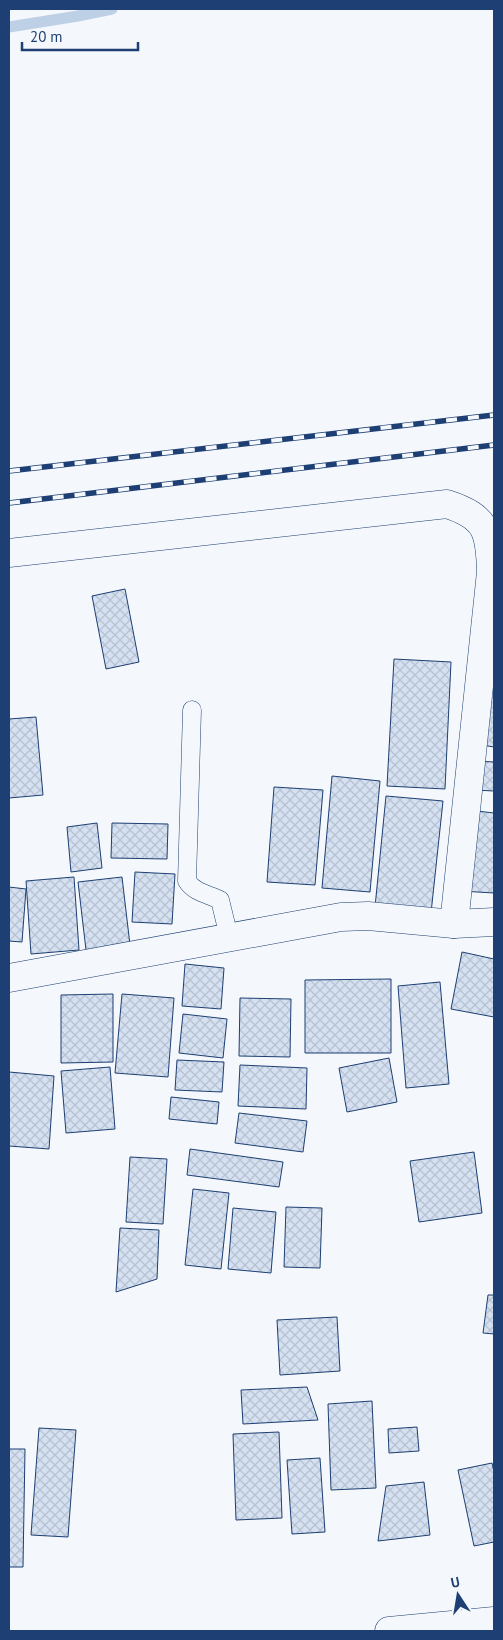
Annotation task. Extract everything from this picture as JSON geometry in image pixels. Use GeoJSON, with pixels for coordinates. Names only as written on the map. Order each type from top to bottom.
{"type":"FeatureCollection","features":[{"type":"Feature","properties":{"kind":"street"},"geometry":{"type":"LineString","coordinates":[[9,553],[447,504],[465,510],[478,520],[485,531],[490,548],[490,620],[454,924]]}},
{"type":"Feature","properties":{"kind":"street"},"geometry":{"type":"LineString","coordinates":[[9,978],[341,917],[368,916],[454,924],[494,922]]}},
{"type":"Feature","properties":{"kind":"street"},"geometry":{"type":"LineString","coordinates":[[389,1631],[494,1621]]}},
{"type":"Feature","properties":{"kind":"lane"},"geometry":{"type":"LineString","coordinates":[[192,710],[188,881],[191,887],[200,893],[220,900],[229,937]]}},
{"type":"Feature","properties":{"kind":"building"},"geometry":{"type":"Polygon","coordinates":[[[125,589],[139,662],[106,669],[92,596],[125,589]]]}},
{"type":"Feature","properties":{"kind":"building"},"geometry":{"type":"Polygon","coordinates":[[[394,659],[451,662],[445,789],[387,786],[394,659]]]}},
{"type":"Feature","properties":{"kind":"building"},"geometry":{"type":"Polygon","coordinates":[[[494,664],[494,747],[476,744],[494,664]]]}},
{"type":"Feature","properties":{"kind":"building"},"geometry":{"type":"Polygon","coordinates":[[[36,717],[43,795],[9,798],[9,719],[36,717]]]}},
{"type":"Feature","properties":{"kind":"building"},"geometry":{"type":"Polygon","coordinates":[[[476,761],[494,762],[494,791],[475,790],[476,761]]]}},
{"type":"Feature","properties":{"kind":"building"},"geometry":{"type":"Polygon","coordinates":[[[332,776],[380,781],[370,892],[322,888],[332,776]]]}},
{"type":"Feature","properties":{"kind":"building"},"geometry":{"type":"Polygon","coordinates":[[[274,787],[323,790],[315,885],[267,882],[274,787]]]}},
{"type":"Feature","properties":{"kind":"building"},"geometry":{"type":"Polygon","coordinates":[[[386,796],[443,801],[431,913],[375,907],[386,796]]]}},
{"type":"Feature","properties":{"kind":"building"},"geometry":{"type":"Polygon","coordinates":[[[468,810],[494,813],[494,893],[461,891],[468,810]]]}},
{"type":"Feature","properties":{"kind":"building"},"geometry":{"type":"Polygon","coordinates":[[[97,823],[102,868],[71,872],[67,827],[97,823]]]}},
{"type":"Feature","properties":{"kind":"building"},"geometry":{"type":"Polygon","coordinates":[[[112,823],[168,824],[167,859],[111,858],[112,823]]]}},
{"type":"Feature","properties":{"kind":"building"},"geometry":{"type":"Polygon","coordinates":[[[135,872],[175,874],[172,924],[132,922],[135,872]]]}},
{"type":"Feature","properties":{"kind":"building"},"geometry":{"type":"Polygon","coordinates":[[[74,877],[79,950],[31,954],[26,881],[74,877]]]}},
{"type":"Feature","properties":{"kind":"building"},"geometry":{"type":"Polygon","coordinates":[[[122,877],[130,945],[86,950],[78,882],[122,877]]]}},
{"type":"Feature","properties":{"kind":"building"},"geometry":{"type":"Polygon","coordinates":[[[9,887],[26,889],[22,942],[9,941],[9,887]]]}},
{"type":"Feature","properties":{"kind":"building"},"geometry":{"type":"Polygon","coordinates":[[[462,952],[494,959],[494,1017],[451,1009],[462,952]]]}},
{"type":"Feature","properties":{"kind":"building"},"geometry":{"type":"Polygon","coordinates":[[[185,964],[224,968],[221,1009],[182,1006],[185,964]]]}},
{"type":"Feature","properties":{"kind":"building"},"geometry":{"type":"Polygon","coordinates":[[[391,979],[391,1053],[305,1053],[305,980],[391,979]]]}},
{"type":"Feature","properties":{"kind":"building"},"geometry":{"type":"Polygon","coordinates":[[[440,982],[449,1084],[406,1088],[398,986],[440,982]]]}},
{"type":"Feature","properties":{"kind":"building"},"geometry":{"type":"Polygon","coordinates":[[[113,994],[113,1062],[61,1063],[61,995],[113,994]]]}},
{"type":"Feature","properties":{"kind":"building"},"geometry":{"type":"Polygon","coordinates":[[[122,994],[174,998],[168,1077],[115,1073],[122,994]]]}},
{"type":"Feature","properties":{"kind":"building"},"geometry":{"type":"Polygon","coordinates":[[[240,998],[291,999],[290,1057],[239,1056],[240,998]]]}},
{"type":"Feature","properties":{"kind":"building"},"geometry":{"type":"Polygon","coordinates":[[[183,1014],[227,1019],[223,1058],[179,1053],[183,1014]]]}},
{"type":"Feature","properties":{"kind":"building"},"geometry":{"type":"Polygon","coordinates":[[[389,1058],[397,1102],[347,1112],[339,1068],[389,1058]]]}},
{"type":"Feature","properties":{"kind":"building"},"geometry":{"type":"Polygon","coordinates":[[[177,1060],[224,1062],[222,1092],[175,1090],[177,1060]]]}},
{"type":"Feature","properties":{"kind":"building"},"geometry":{"type":"Polygon","coordinates":[[[240,1065],[307,1068],[306,1109],[238,1106],[240,1065]]]}},
{"type":"Feature","properties":{"kind":"building"},"geometry":{"type":"Polygon","coordinates":[[[110,1067],[115,1129],[66,1133],[61,1071],[110,1067]]]}},
{"type":"Feature","properties":{"kind":"building"},"geometry":{"type":"Polygon","coordinates":[[[9,1072],[54,1076],[49,1149],[9,1146],[9,1072]]]}},
{"type":"Feature","properties":{"kind":"building"},"geometry":{"type":"Polygon","coordinates":[[[171,1097],[219,1102],[217,1124],[169,1119],[171,1097]]]}},
{"type":"Feature","properties":{"kind":"building"},"geometry":{"type":"Polygon","coordinates":[[[239,1113],[307,1121],[303,1152],[235,1143],[239,1113]]]}},
{"type":"Feature","properties":{"kind":"building"},"geometry":{"type":"Polygon","coordinates":[[[190,1149],[283,1162],[279,1187],[187,1175],[190,1149]]]}},
{"type":"Feature","properties":{"kind":"building"},"geometry":{"type":"Polygon","coordinates":[[[474,1152],[482,1213],[419,1222],[410,1161],[474,1152]]]}},
{"type":"Feature","properties":{"kind":"building"},"geometry":{"type":"Polygon","coordinates":[[[130,1157],[167,1159],[163,1224],[126,1222],[130,1157]]]}},
{"type":"Feature","properties":{"kind":"building"},"geometry":{"type":"Polygon","coordinates":[[[193,1189],[229,1193],[221,1269],[185,1265],[193,1189]]]}},
{"type":"Feature","properties":{"kind":"building"},"geometry":{"type":"Polygon","coordinates":[[[286,1207],[322,1208],[320,1268],[284,1267],[286,1207]]]}},
{"type":"Feature","properties":{"kind":"building"},"geometry":{"type":"Polygon","coordinates":[[[233,1208],[276,1212],[271,1273],[228,1269],[233,1208]]]}},
{"type":"Feature","properties":{"kind":"building"},"geometry":{"type":"Polygon","coordinates":[[[120,1228],[159,1230],[157,1279],[116,1292],[120,1228]]]}},
{"type":"Feature","properties":{"kind":"building"},"geometry":{"type":"Polygon","coordinates":[[[488,1295],[494,1295],[494,1334],[483,1333],[488,1295]]]}},
{"type":"Feature","properties":{"kind":"building"},"geometry":{"type":"Polygon","coordinates":[[[337,1317],[340,1371],[280,1375],[277,1320],[337,1317]]]}},
{"type":"Feature","properties":{"kind":"building"},"geometry":{"type":"Polygon","coordinates":[[[307,1387],[318,1420],[243,1424],[241,1390],[307,1387]]]}},
{"type":"Feature","properties":{"kind":"building"},"geometry":{"type":"Polygon","coordinates":[[[372,1401],[376,1488],[331,1490],[328,1404],[372,1401]]]}},
{"type":"Feature","properties":{"kind":"building"},"geometry":{"type":"Polygon","coordinates":[[[417,1427],[419,1451],[389,1453],[388,1429],[417,1427]]]}},
{"type":"Feature","properties":{"kind":"building"},"geometry":{"type":"Polygon","coordinates":[[[39,1428],[76,1430],[68,1537],[31,1535],[39,1428]]]}},
{"type":"Feature","properties":{"kind":"building"},"geometry":{"type":"Polygon","coordinates":[[[279,1432],[282,1518],[236,1520],[233,1434],[279,1432]]]}},
{"type":"Feature","properties":{"kind":"building"},"geometry":{"type":"Polygon","coordinates":[[[9,1449],[25,1449],[23,1567],[9,1567],[9,1449]]]}},
{"type":"Feature","properties":{"kind":"building"},"geometry":{"type":"Polygon","coordinates":[[[320,1458],[325,1532],[292,1534],[287,1460],[320,1458]]]}},
{"type":"Feature","properties":{"kind":"building"},"geometry":{"type":"Polygon","coordinates":[[[492,1463],[494,1472],[494,1542],[474,1546],[458,1470],[492,1463]]]}},
{"type":"Feature","properties":{"kind":"building"},"geometry":{"type":"Polygon","coordinates":[[[424,1482],[430,1535],[378,1541],[386,1486],[424,1482]]]}},
{"type":"Feature","properties":{"kind":"waterway"},"geometry":{"type":"LineString","coordinates":[[9,27],[112,9]]}},
{"type":"Feature","properties":{"kind":"railway"},"geometry":{"type":"LineString","coordinates":[[9,471],[494,415]]}},
{"type":"Feature","properties":{"kind":"railway"},"geometry":{"type":"LineString","coordinates":[[9,503],[494,445]]}}]}
